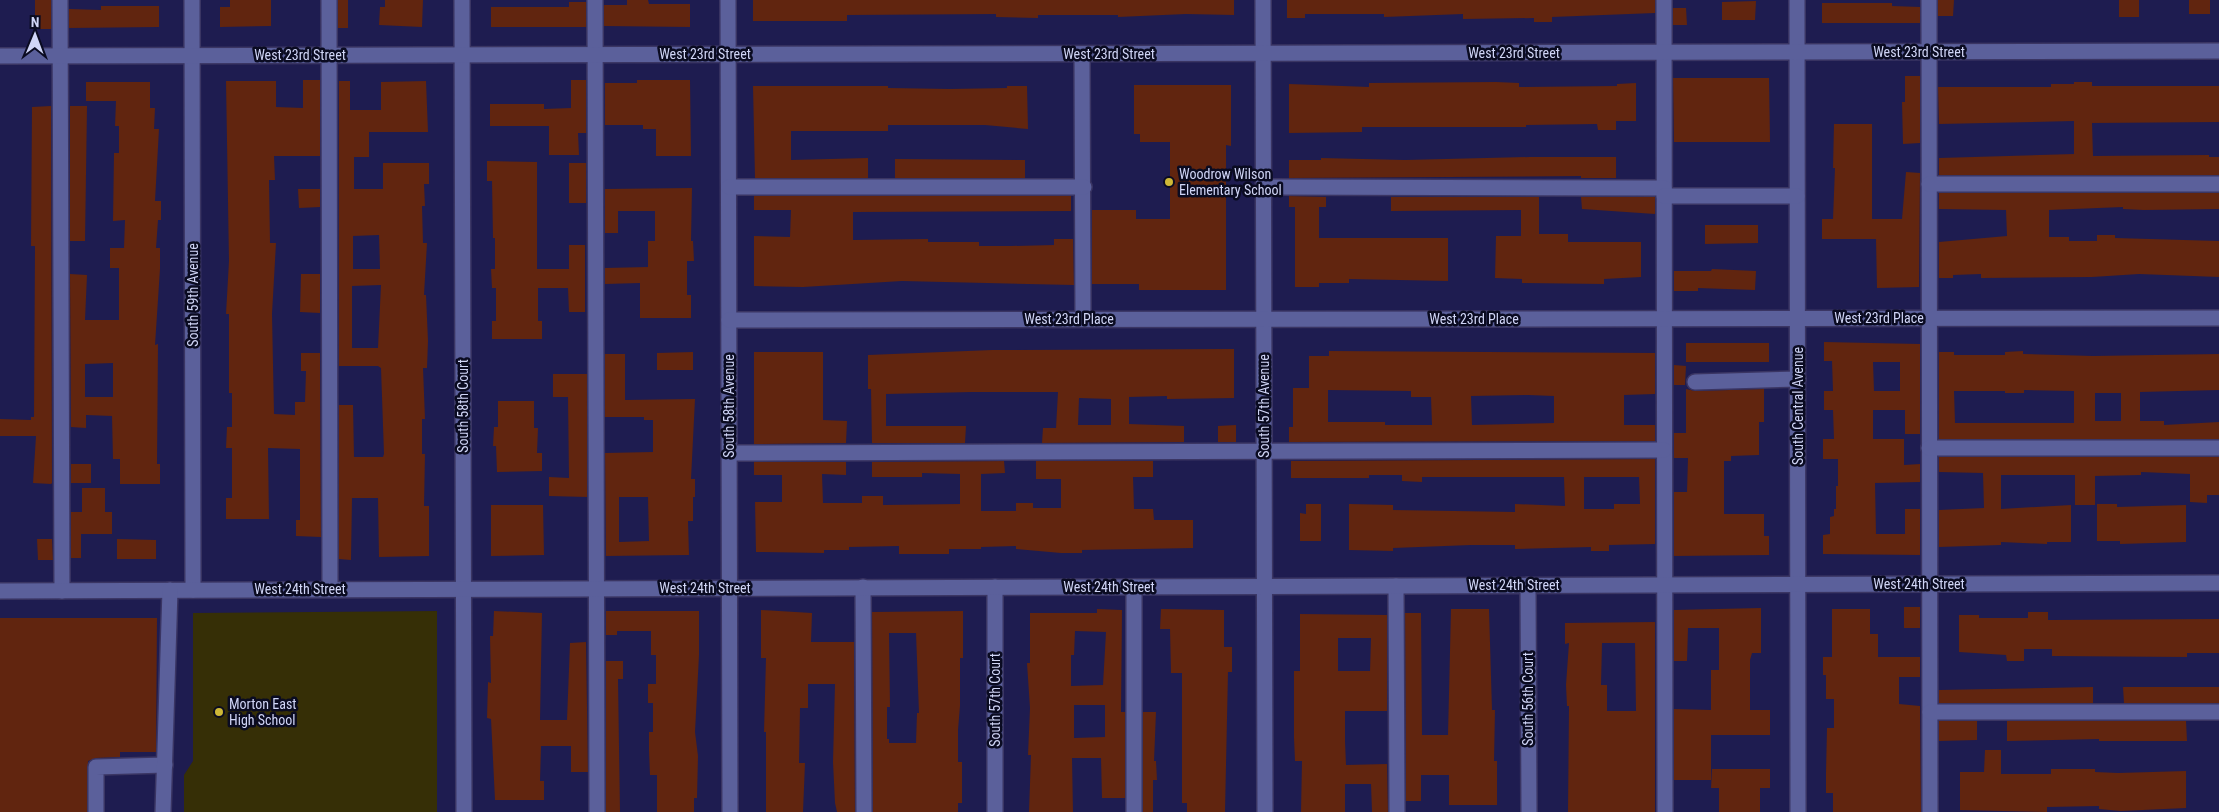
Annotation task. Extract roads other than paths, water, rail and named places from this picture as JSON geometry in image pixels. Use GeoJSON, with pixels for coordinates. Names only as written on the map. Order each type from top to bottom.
{"type":"FeatureCollection","features":[{"type":"Feature","properties":{"kind":"street"},"geometry":{"type":"LineString","coordinates":[[60,0],[62,590]]}},
{"type":"Feature","properties":{"kind":"street","name":"South 59th Avenue"},"geometry":{"type":"LineString","coordinates":[[192,0],[193,590]]}},
{"type":"Feature","properties":{"kind":"street"},"geometry":{"type":"LineString","coordinates":[[329,0],[330,589]]}},
{"type":"Feature","properties":{"kind":"street","name":"South 58th Court"},"geometry":{"type":"LineString","coordinates":[[462,0],[464,812]]}},
{"type":"Feature","properties":{"kind":"street"},"geometry":{"type":"LineString","coordinates":[[595,0],[597,812]]}},
{"type":"Feature","properties":{"kind":"street","name":"South 58th Avenue"},"geometry":{"type":"LineString","coordinates":[[728,0],[730,812]]}},
{"type":"Feature","properties":{"kind":"street","name":"South 57th Avenue"},"geometry":{"type":"LineString","coordinates":[[1263,0],[1265,812]]}},
{"type":"Feature","properties":{"kind":"street"},"geometry":{"type":"LineString","coordinates":[[1664,0],[1665,812]]}},
{"type":"Feature","properties":{"kind":"street","name":"South Central Avenue"},"geometry":{"type":"LineString","coordinates":[[1797,0],[1798,812]]}},
{"type":"Feature","properties":{"kind":"street"},"geometry":{"type":"LineString","coordinates":[[1929,0],[1930,812]]}},
{"type":"Feature","properties":{"kind":"street","name":"West 23rd Street"},"geometry":{"type":"LineString","coordinates":[[0,56],[2219,52]]}},
{"type":"Feature","properties":{"kind":"street"},"geometry":{"type":"LineString","coordinates":[[1082,54],[1083,319]]}},
{"type":"Feature","properties":{"kind":"street"},"geometry":{"type":"LineString","coordinates":[[1929,184],[2219,184]]}},
{"type":"Feature","properties":{"kind":"street"},"geometry":{"type":"LineString","coordinates":[[729,187],[1084,187]]}},
{"type":"Feature","properties":{"kind":"street"},"geometry":{"type":"LineString","coordinates":[[1263,187],[1664,192],[1798,196]]}},
{"type":"Feature","properties":{"kind":"street","name":"West 23rd Place"},"geometry":{"type":"LineString","coordinates":[[729,320],[2219,318]]}},
{"type":"Feature","properties":{"kind":"street"},"geometry":{"type":"LineString","coordinates":[[1694,382],[1798,379]]}},
{"type":"Feature","properties":{"kind":"street"},"geometry":{"type":"LineString","coordinates":[[1929,448],[2219,448]]}},
{"type":"Feature","properties":{"kind":"street"},"geometry":{"type":"LineString","coordinates":[[729,453],[1664,450]]}},
{"type":"Feature","properties":{"kind":"street","name":"West 24th Street"},"geometry":{"type":"LineString","coordinates":[[0,591],[2219,583]]}},
{"type":"Feature","properties":{"kind":"street","name":"South 56th Court"},"geometry":{"type":"LineString","coordinates":[[1528,585],[1529,812]]}},
{"type":"Feature","properties":{"kind":"street"},"geometry":{"type":"LineString","coordinates":[[1134,586],[1134,812]]}},
{"type":"Feature","properties":{"kind":"street"},"geometry":{"type":"LineString","coordinates":[[1396,586],[1397,812]]}},
{"type":"Feature","properties":{"kind":"street"},"geometry":{"type":"LineString","coordinates":[[863,587],[864,812]]}},
{"type":"Feature","properties":{"kind":"street","name":"South 57th Court"},"geometry":{"type":"LineString","coordinates":[[995,587],[995,812]]}},
{"type":"Feature","properties":{"kind":"street"},"geometry":{"type":"LineString","coordinates":[[163,812],[170,590]]}},
{"type":"Feature","properties":{"kind":"street"},"geometry":{"type":"LineString","coordinates":[[1930,712],[2219,712]]}},
{"type":"Feature","properties":{"kind":"street"},"geometry":{"type":"LineString","coordinates":[[96,812],[96,767],[165,765]]}},
{"type":"Feature","properties":{"kind":"place","name":"Woodrow Wilson Elementary School"},"geometry":{"type":"Point","coordinates":[1169,182]}},
{"type":"Feature","properties":{"kind":"place","name":"Morton East High School"},"geometry":{"type":"Point","coordinates":[219,712]}}]}
